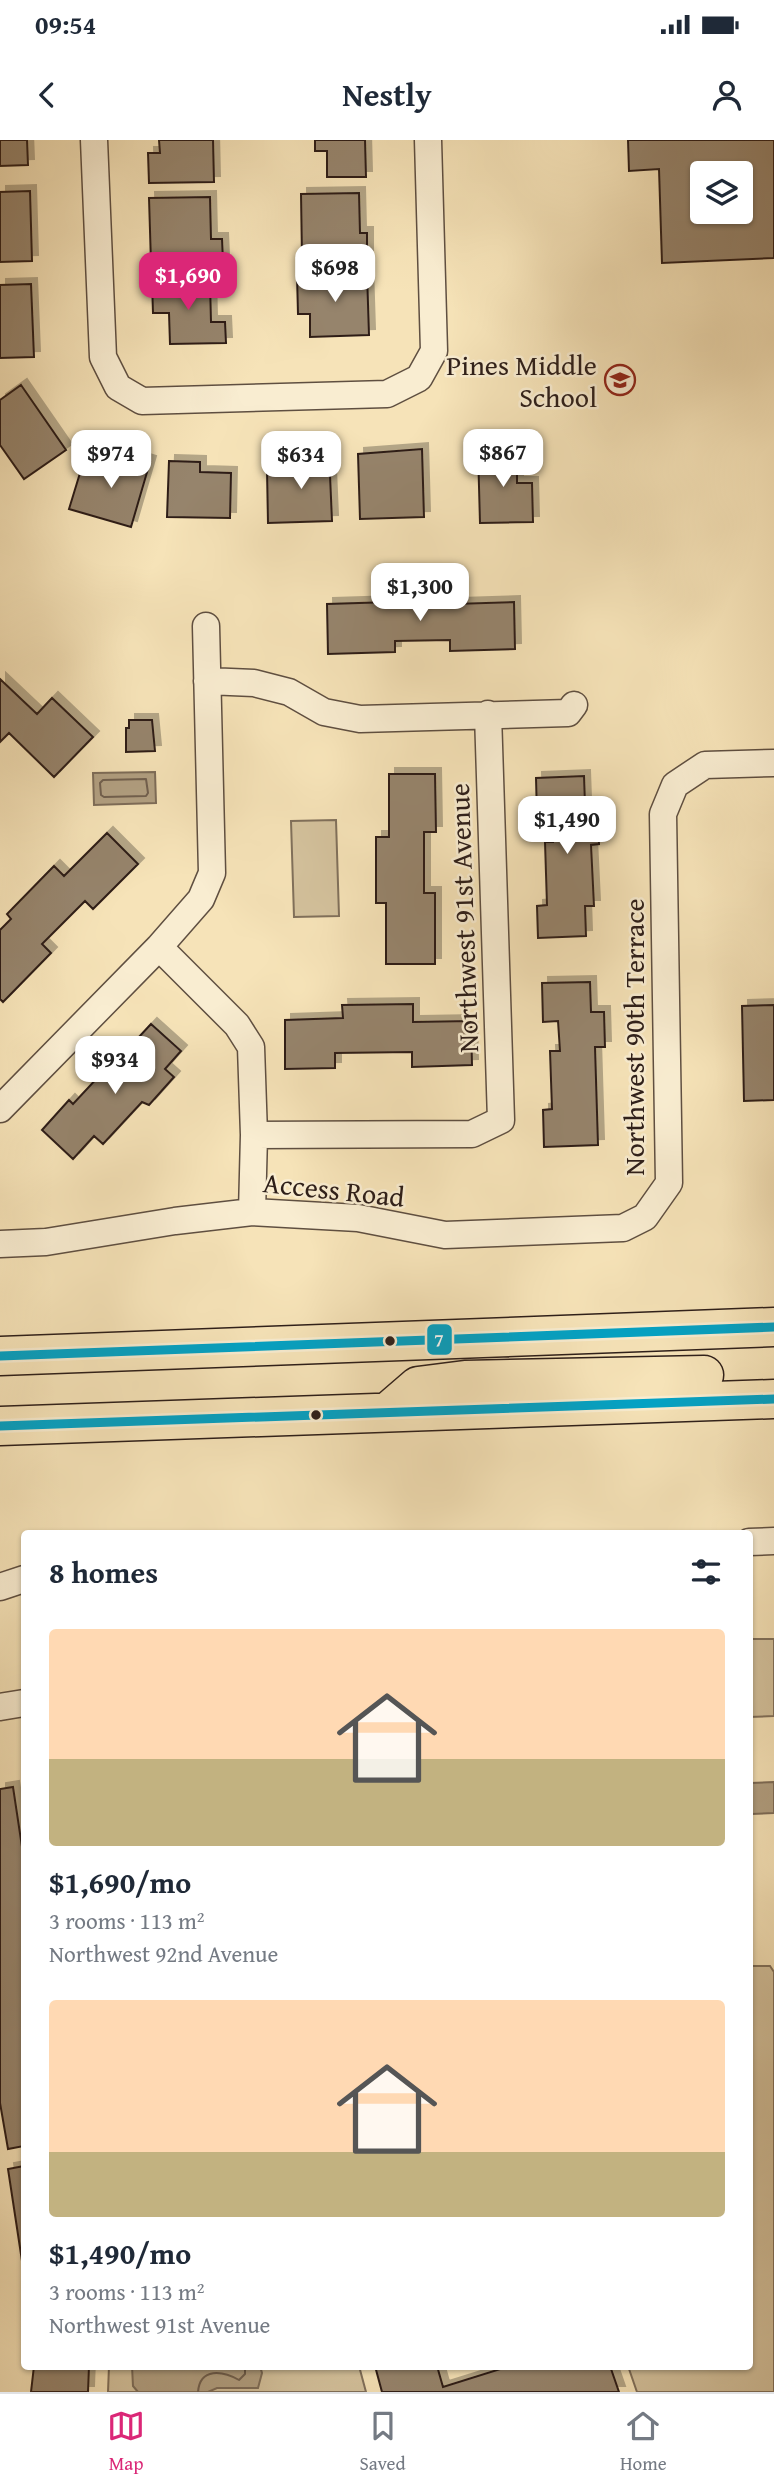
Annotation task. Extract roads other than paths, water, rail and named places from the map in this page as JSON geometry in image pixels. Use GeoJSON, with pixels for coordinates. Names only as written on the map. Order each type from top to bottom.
{"type":"FeatureCollection","features":[{"type":"Feature","properties":{"kind":"highway"},"geometry":{"type":"LineString","coordinates":[[0,1356],[774,1327]]}},
{"type":"Feature","properties":{"kind":"highway"},"geometry":{"type":"LineString","coordinates":[[388,1413],[418,1386],[465,1380],[774,1373]]}},
{"type":"Feature","properties":{"kind":"highway"},"geometry":{"type":"LineString","coordinates":[[0,1426],[774,1399]]}},
{"type":"Feature","properties":{"kind":"street"},"geometry":{"type":"LineString","coordinates":[[94,140],[103,357],[118,387],[142,401],[156,401],[387,394],[419,378],[434,351],[428,140]]}},
{"type":"Feature","properties":{"kind":"street"},"geometry":{"type":"LineString","coordinates":[[0,1109],[159,947],[201,898],[212,873],[206,626]]}},
{"type":"Feature","properties":{"kind":"street"},"geometry":{"type":"LineString","coordinates":[[207,681],[254,683],[289,692],[324,712],[360,719],[568,713],[574,705]]}},
{"type":"Feature","properties":{"kind":"street","name":"Northwest 91st Avenue"},"geometry":{"type":"LineString","coordinates":[[254,1135],[472,1134],[501,1120],[488,714]]}},
{"type":"Feature","properties":{"kind":"street","name":"Northwest 90th Terrace"},"geometry":{"type":"LineString","coordinates":[[655,1205],[669,1182],[663,814],[676,785],[705,765],[774,763]]}},
{"type":"Feature","properties":{"kind":"street"},"geometry":{"type":"LineString","coordinates":[[159,947],[237,1025],[251,1048],[254,1135],[252,1212]]}},
{"type":"Feature","properties":{"kind":"street","name":"Access Road"},"geometry":{"type":"LineString","coordinates":[[0,1244],[46,1242],[175,1221],[252,1212],[358,1218],[445,1235],[623,1228],[645,1217],[655,1205]]}},
{"type":"Feature","properties":{"kind":"street"},"geometry":{"type":"LineString","coordinates":[[753,1542],[774,1541]]}},
{"type":"Feature","properties":{"kind":"street"},"geometry":{"type":"LineString","coordinates":[[0,1587],[21,1580]]}},
{"type":"Feature","properties":{"kind":"street"},"geometry":{"type":"LineString","coordinates":[[0,1707],[21,1704]]}},
{"type":"Feature","properties":{"kind":"water"},"geometry":{"type":"Polygon","coordinates":[[[155,772],[156,803],[94,805],[93,773],[155,772]]]}},
{"type":"Feature","properties":{"kind":"water"},"geometry":{"type":"Polygon","coordinates":[[[774,1782],[774,1813],[753,1814],[753,1783],[774,1782]]]}},
{"type":"Feature","properties":{"kind":"water"},"geometry":{"type":"Polygon","coordinates":[[[132,2370],[261,2370],[262,2373],[258,2388],[217,2388],[208,2392],[138,2392],[133,2386],[132,2370]]]}},
{"type":"Feature","properties":{"kind":"place","name":"Pines Middle School"},"geometry":{"type":"Point","coordinates":[620,380]}}]}
